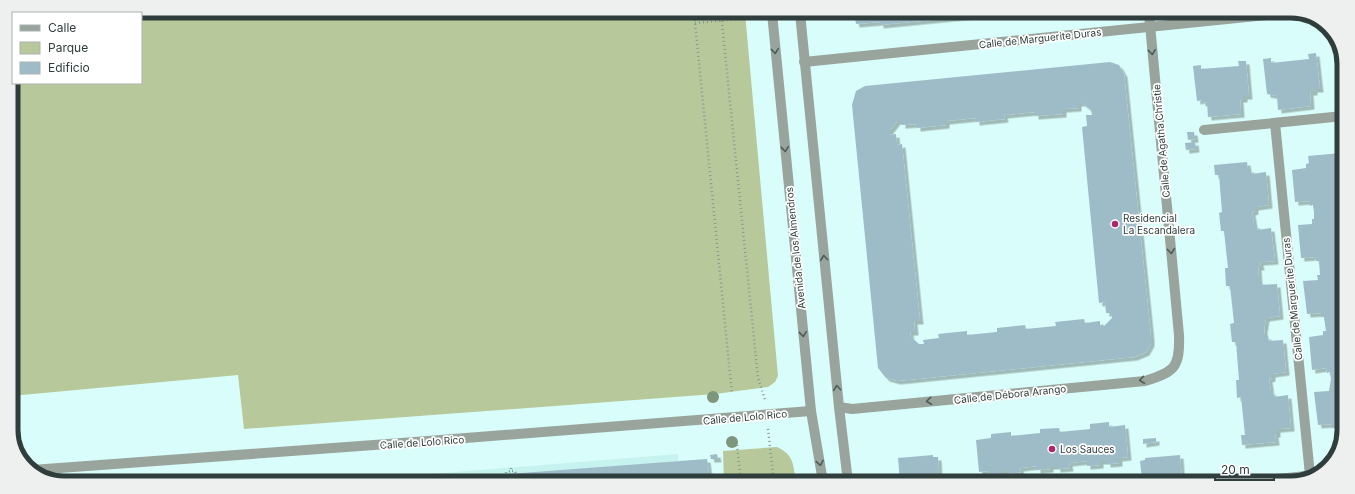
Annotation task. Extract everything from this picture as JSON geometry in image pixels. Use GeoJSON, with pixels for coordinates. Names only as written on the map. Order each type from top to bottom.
{"type":"FeatureCollection","features":[{"type":"Feature","properties":{"kind":"street","name":"Avenida de los Almendros"},"geometry":{"type":"LineString","coordinates":[[772,18],[811,411],[822,476]]}},
{"type":"Feature","properties":{"kind":"street"},"geometry":{"type":"LineString","coordinates":[[800,18],[839,407],[847,476]]}},
{"type":"Feature","properties":{"kind":"street","name":"Calle de Agatha Christie"},"geometry":{"type":"LineString","coordinates":[[1149,18],[1179,335],[1180,352],[1176,364]]}},
{"type":"Feature","properties":{"kind":"street","name":"Calle de Marguerite Duras"},"geometry":{"type":"LineString","coordinates":[[804,62],[1234,18]]}},
{"type":"Feature","properties":{"kind":"street"},"geometry":{"type":"LineString","coordinates":[[1204,130],[1337,117]]}},
{"type":"Feature","properties":{"kind":"street","name":"Calle de Marguerite Duras"},"geometry":{"type":"LineString","coordinates":[[1275,123],[1313,471]]}},
{"type":"Feature","properties":{"kind":"street","name":"Calle de Débora Arango"},"geometry":{"type":"LineString","coordinates":[[839,407],[852,409],[1145,380],[1166,375],[1176,364]]}},
{"type":"Feature","properties":{"kind":"street","name":"Calle de Lolo Rico"},"geometry":{"type":"LineString","coordinates":[[40,469],[811,411]]}},
{"type":"Feature","properties":{"kind":"path"},"geometry":{"type":"LineString","coordinates":[[695,18],[732,394]]}},
{"type":"Feature","properties":{"kind":"path"},"geometry":{"type":"LineString","coordinates":[[695,23],[749,18]]}},
{"type":"Feature","properties":{"kind":"path"},"geometry":{"type":"LineString","coordinates":[[722,20],[758,378],[766,403],[773,476]]}},
{"type":"Feature","properties":{"kind":"path"},"geometry":{"type":"LineString","coordinates":[[737,445],[740,476]]}},
{"type":"Feature","properties":{"kind":"path"},"geometry":{"type":"LineString","coordinates":[[506,476],[506,472],[511,469],[515,471],[516,474]]}},
{"type":"Feature","properties":{"kind":"shaded area"},"geometry":{"type":"Polygon","coordinates":[[[678,454],[678,461],[707,459],[709,476],[407,476],[678,454]]]}},
{"type":"Feature","properties":{"kind":"green space"},"geometry":{"type":"Polygon","coordinates":[[[142,18],[745,18],[778,376],[775,382],[768,387],[715,394],[244,429],[238,375],[18,395],[18,84],[142,84],[142,18]]]}},
{"type":"Feature","properties":{"kind":"green space"},"geometry":{"type":"Polygon","coordinates":[[[777,447],[787,453],[790,457],[795,476],[724,476],[723,451],[777,447]]]}},
{"type":"Feature","properties":{"kind":"building"},"geometry":{"type":"Polygon","coordinates":[[[855,18],[951,18],[880,25],[880,22],[856,24],[855,18]]]}},
{"type":"Feature","properties":{"kind":"building"},"geometry":{"type":"Polygon","coordinates":[[[1334,52],[1335,52],[1337,61],[1337,87],[1334,52]]]}},
{"type":"Feature","properties":{"kind":"building"},"geometry":{"type":"Polygon","coordinates":[[[1316,53],[1320,89],[1314,89],[1314,92],[1310,92],[1311,106],[1278,110],[1277,96],[1267,94],[1263,59],[1271,58],[1271,63],[1309,59],[1308,54],[1316,53]]]}},
{"type":"Feature","properties":{"kind":"building"},"geometry":{"type":"Polygon","coordinates":[[[1238,61],[1246,61],[1249,96],[1244,96],[1244,99],[1240,99],[1241,114],[1208,117],[1207,102],[1202,103],[1202,100],[1197,101],[1193,66],[1201,65],[1201,69],[1239,66],[1238,61]]]}},
{"type":"Feature","properties":{"kind":"building","name":"Residencial La Escandalera"},"geometry":{"type":"Polygon","coordinates":[[[1110,62],[1119,65],[1124,74],[1151,337],[1151,343],[1146,352],[1134,357],[897,381],[886,378],[878,368],[852,105],[856,91],[865,86],[1110,62]],[[1078,103],[1078,108],[1063,109],[1063,114],[1035,116],[1035,112],[1004,115],[1005,119],[976,122],[976,118],[946,121],[946,125],[917,128],[917,124],[902,125],[902,121],[897,121],[890,130],[890,135],[896,134],[897,145],[902,144],[920,321],[914,321],[915,332],[910,332],[911,337],[919,344],[924,344],[923,340],[939,338],[938,334],[967,331],[967,335],[997,332],[997,328],[1025,325],[1026,329],[1056,326],[1055,322],[1084,319],[1085,323],[1100,321],[1100,326],[1104,326],[1112,318],[1111,313],[1106,313],[1105,302],[1099,303],[1082,127],[1087,126],[1086,115],[1092,115],[1091,110],[1082,103],[1078,103]]]}},
{"type":"Feature","properties":{"kind":"building"},"geometry":{"type":"Polygon","coordinates":[[[1187,132],[1194,132],[1195,139],[1188,140],[1187,132]]]}},
{"type":"Feature","properties":{"kind":"building"},"geometry":{"type":"Polygon","coordinates":[[[1195,142],[1196,149],[1186,150],[1185,143],[1195,142]]]}},
{"type":"Feature","properties":{"kind":"building"},"geometry":{"type":"Polygon","coordinates":[[[1337,153],[1337,435],[1335,428],[1332,428],[1332,424],[1318,425],[1314,392],[1329,391],[1331,379],[1330,372],[1327,373],[1326,368],[1312,370],[1309,337],[1323,335],[1323,331],[1326,331],[1324,317],[1321,317],[1321,313],[1307,314],[1303,281],[1318,280],[1317,275],[1320,275],[1319,261],[1316,261],[1315,257],[1301,258],[1298,225],[1312,224],[1314,212],[1313,205],[1310,206],[1310,201],[1295,202],[1292,170],[1306,168],[1306,164],[1309,163],[1308,156],[1337,153]]]}},
{"type":"Feature","properties":{"kind":"building"},"geometry":{"type":"Polygon","coordinates":[[[1247,162],[1248,169],[1251,169],[1251,174],[1266,172],[1269,205],[1255,207],[1255,211],[1252,212],[1254,225],[1257,225],[1257,230],[1271,228],[1275,261],[1260,262],[1261,267],[1258,267],[1259,281],[1262,281],[1262,285],[1277,284],[1280,316],[1266,318],[1264,330],[1265,336],[1268,336],[1268,341],[1283,340],[1286,372],[1272,374],[1272,378],[1269,379],[1271,392],[1273,392],[1274,397],[1288,395],[1291,428],[1277,429],[1277,434],[1275,434],[1276,442],[1242,445],[1241,435],[1245,435],[1241,397],[1237,398],[1236,380],[1239,380],[1236,342],[1232,342],[1230,324],[1234,323],[1230,286],[1226,286],[1225,268],[1228,268],[1224,231],[1221,231],[1219,213],[1222,212],[1219,175],[1215,175],[1214,165],[1247,162]]]}},
{"type":"Feature","properties":{"kind":"building","name":"Los Sauces"},"geometry":{"type":"Polygon","coordinates":[[[1109,422],[1109,427],[1125,425],[1128,457],[1119,458],[1119,463],[1107,464],[1107,461],[1100,461],[1100,465],[1087,466],[1087,461],[1069,463],[1070,468],[1057,469],[1057,466],[1050,466],[1050,469],[1037,470],[1037,466],[1020,468],[1021,472],[1008,474],[1008,471],[1001,471],[1001,474],[989,475],[988,471],[979,472],[976,440],[991,438],[991,434],[1011,432],[1011,436],[1040,433],[1040,429],[1059,428],[1060,432],[1090,429],[1090,424],[1109,422]]]}},
{"type":"Feature","properties":{"kind":"building"},"geometry":{"type":"Polygon","coordinates":[[[1156,438],[1156,442],[1143,444],[1143,439],[1156,438]]]}},
{"type":"Feature","properties":{"kind":"building"},"geometry":{"type":"Polygon","coordinates":[[[717,454],[718,459],[711,459],[710,455],[717,454]]]}},
{"type":"Feature","properties":{"kind":"building"},"geometry":{"type":"Polygon","coordinates":[[[933,455],[933,457],[938,457],[939,474],[937,476],[900,476],[898,458],[933,455]]]}},
{"type":"Feature","properties":{"kind":"building","name":"Los Sauces"},"geometry":{"type":"Polygon","coordinates":[[[1180,455],[1182,476],[1142,476],[1140,461],[1145,460],[1145,458],[1180,455]]]}},
{"type":"Feature","properties":{"kind":"building"},"geometry":{"type":"Polygon","coordinates":[[[707,459],[709,476],[508,476],[508,474],[707,459]]]}},
{"type":"Feature","properties":{"kind":"place","name":"Residencial La Escandalera"},"geometry":{"type":"Point","coordinates":[1115,224]}},
{"type":"Feature","properties":{"kind":"place","name":"Los Sauces"},"geometry":{"type":"Point","coordinates":[1052,449]}}]}
